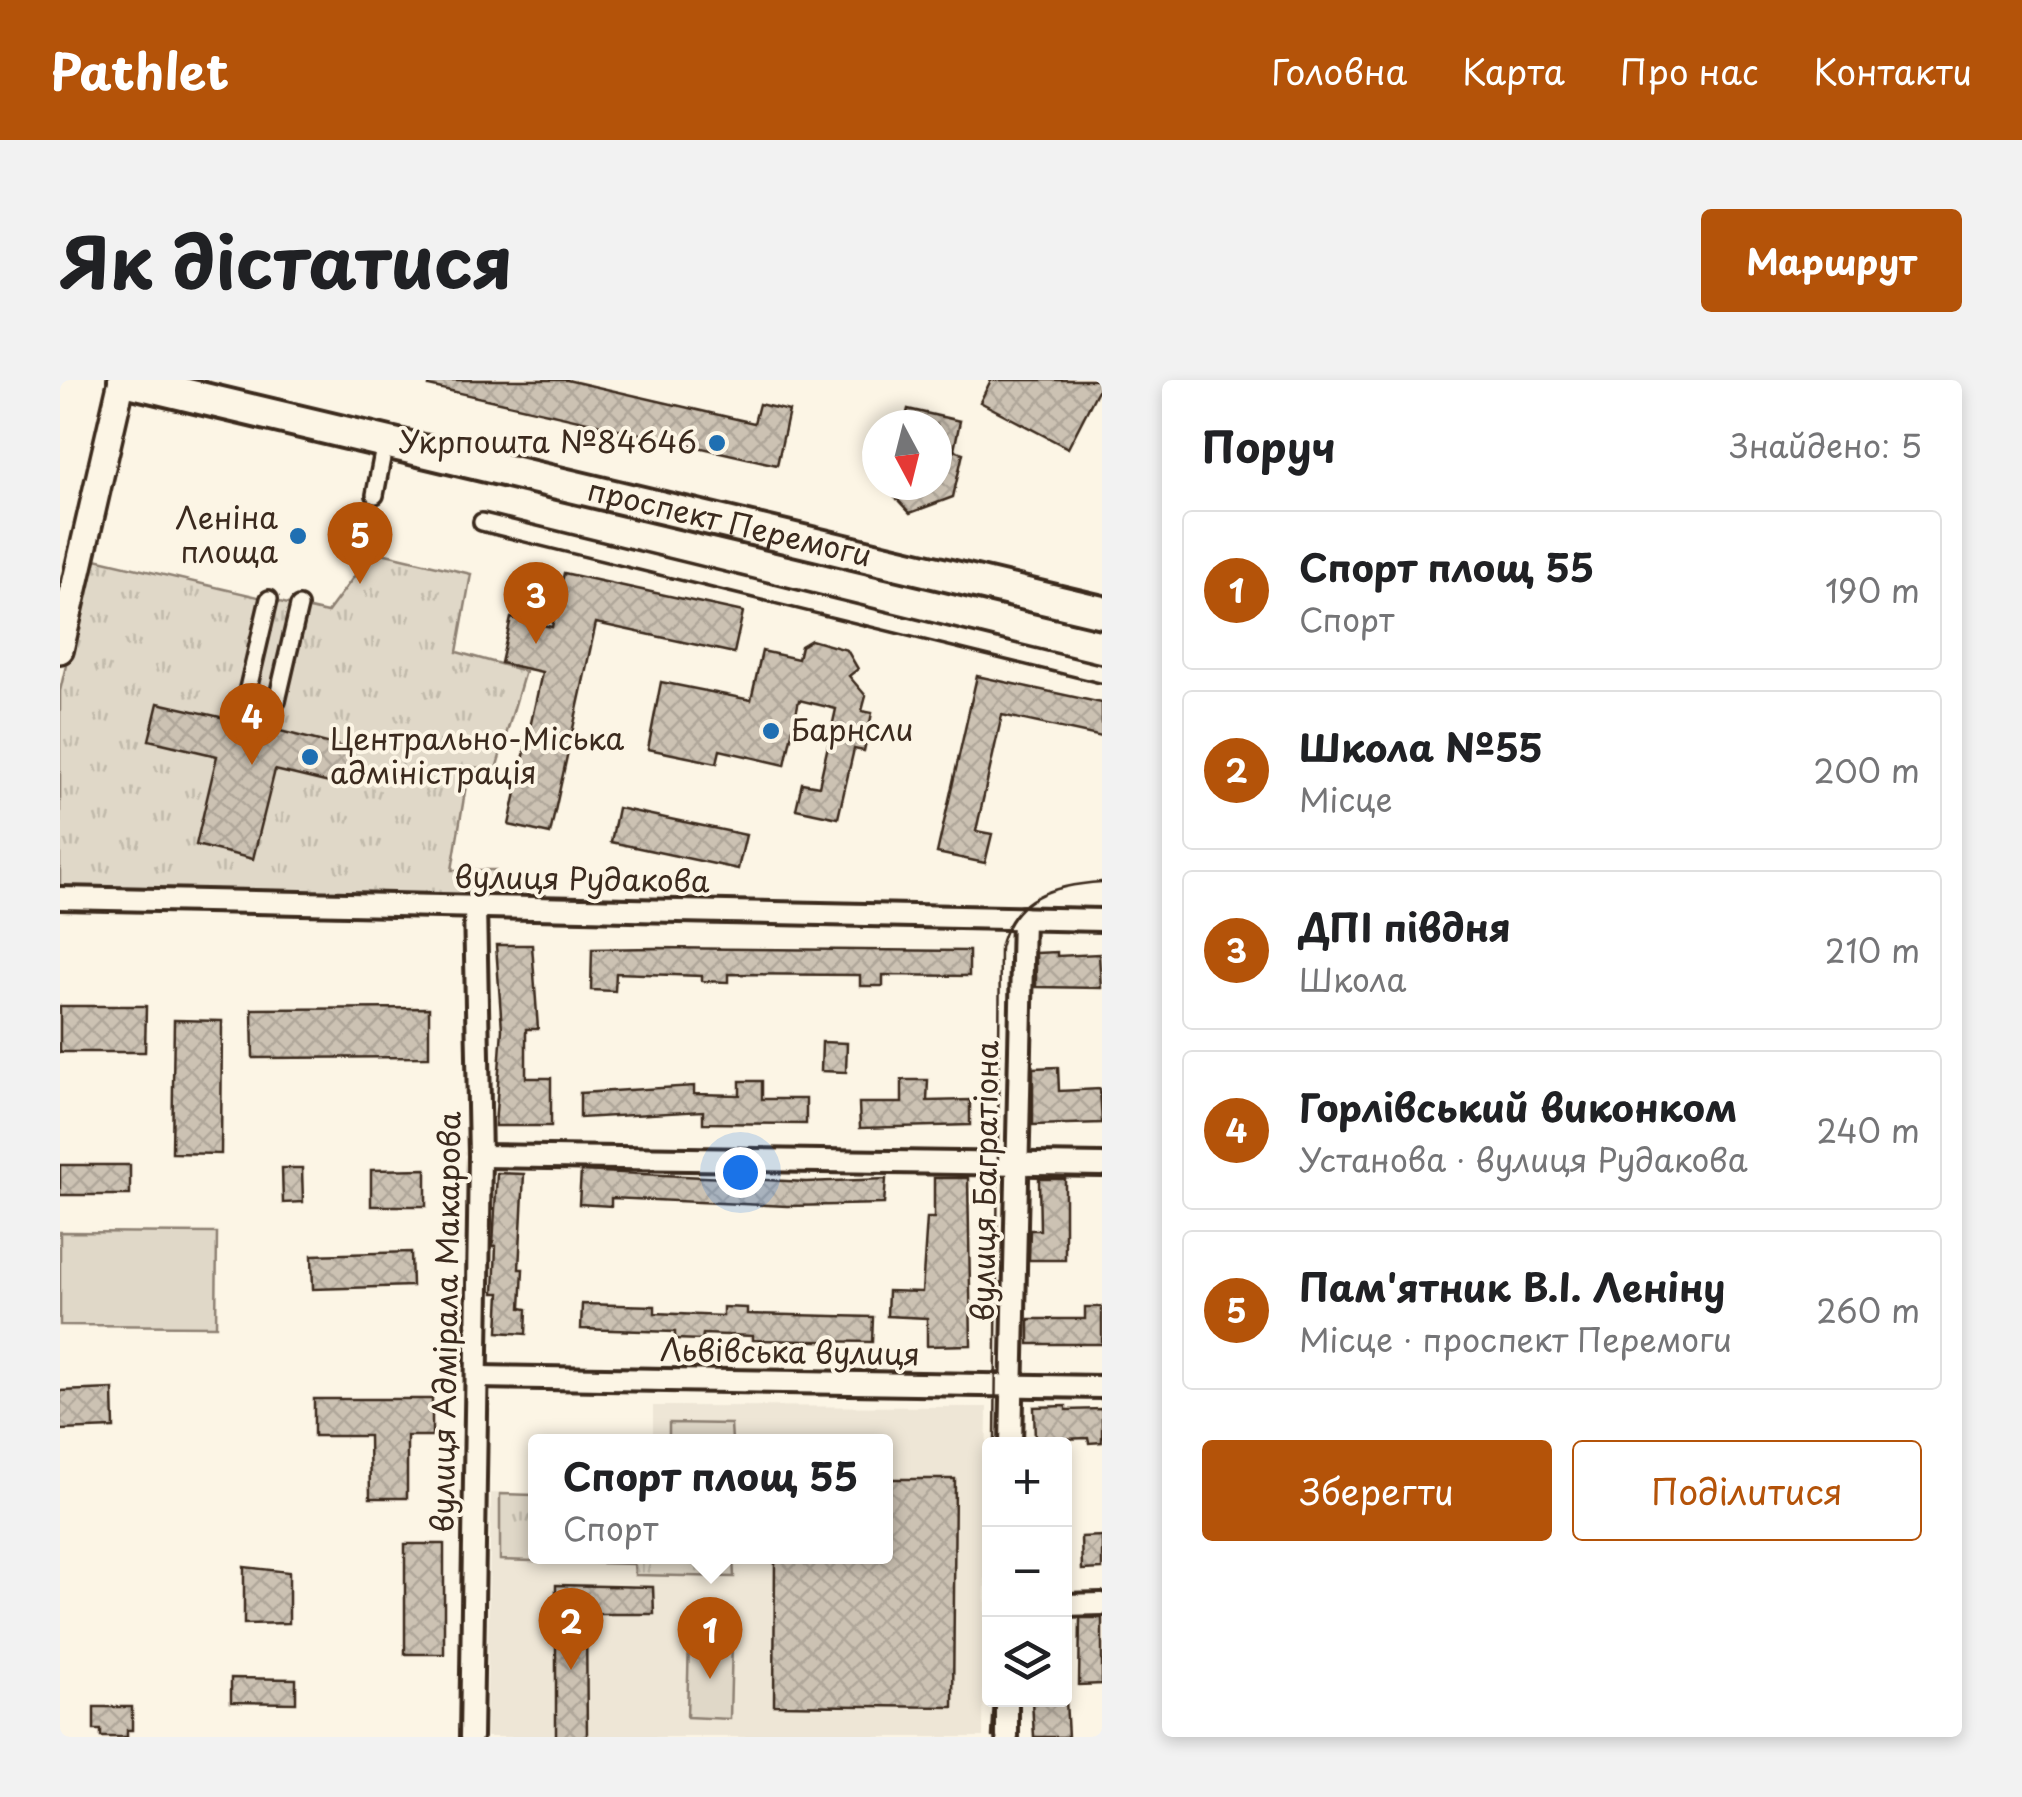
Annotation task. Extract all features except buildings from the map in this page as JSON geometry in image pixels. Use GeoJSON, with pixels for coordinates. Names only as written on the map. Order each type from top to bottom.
{"type":"FeatureCollection","features":[{"type":"Feature","properties":{"kind":"main road","name":"проспект Перемоги"},"geometry":{"type":"LineString","coordinates":[[123,380],[1102,612]]}},
{"type":"Feature","properties":{"kind":"street"},"geometry":{"type":"LineString","coordinates":[[60,650],[123,380]]}},
{"type":"Feature","properties":{"kind":"street"},"geometry":{"type":"LineString","coordinates":[[375,495],[385,442]]}},
{"type":"Feature","properties":{"kind":"street"},"geometry":{"type":"LineString","coordinates":[[482,522],[1102,674]]}},
{"type":"Feature","properties":{"kind":"street"},"geometry":{"type":"LineString","coordinates":[[268,599],[248,693],[277,701],[300,606]]}},
{"type":"Feature","properties":{"kind":"street"},"geometry":{"type":"LineString","coordinates":[[254,724],[261,697]]}},
{"type":"Feature","properties":{"kind":"street","name":"вулиця Рудакова"},"geometry":{"type":"LineString","coordinates":[[60,898],[1102,920]]}},
{"type":"Feature","properties":{"kind":"street","name":"вулиця Адмірала Макарова"},"geometry":{"type":"LineString","coordinates":[[471,1737],[480,1156],[475,908]]}},
{"type":"Feature","properties":{"kind":"street","name":"вулиця Багратіона"},"geometry":{"type":"LineString","coordinates":[[1011,1437],[1023,918]]}},
{"type":"Feature","properties":{"kind":"street"},"geometry":{"type":"LineString","coordinates":[[480,1156],[1102,1165]]}},
{"type":"Feature","properties":{"kind":"street","name":"Львівська вулиця"},"geometry":{"type":"LineString","coordinates":[[478,1378],[1102,1386]]}},
{"type":"Feature","properties":{"kind":"street"},"geometry":{"type":"LineString","coordinates":[[1072,1605],[1102,1604]]}},
{"type":"Feature","properties":{"kind":"street"},"geometry":{"type":"LineString","coordinates":[[1007,1707],[1007,1737]]}},
{"type":"Feature","properties":{"kind":"shaded area"},"geometry":{"type":"Polygon","coordinates":[[[653,1406],[987,1407],[987,1437],[982,1437],[983,1737],[486,1737],[491,1493],[528,1495],[528,1564],[893,1564],[893,1434],[653,1434],[653,1406]]]}},
{"type":"Feature","properties":{"kind":"green space"},"geometry":{"type":"Polygon","coordinates":[[[373,551],[471,574],[457,652],[525,671],[496,769],[469,767],[452,870],[495,870],[485,912],[60,904],[60,691],[91,558],[327,613],[373,551]]]}},
{"type":"Feature","properties":{"kind":"green space"},"geometry":{"type":"Polygon","coordinates":[[[60,1232],[217,1233],[216,1326],[60,1325],[60,1232]]]}},
{"type":"Feature","properties":{"kind":"green space"},"geometry":{"type":"Polygon","coordinates":[[[669,1423],[731,1424],[732,1434],[669,1434],[669,1423]]]}},
{"type":"Feature","properties":{"kind":"green space"},"geometry":{"type":"Polygon","coordinates":[[[500,1494],[528,1495],[528,1561],[500,1560],[500,1494]]]}},
{"type":"Feature","properties":{"kind":"green space"},"geometry":{"type":"Polygon","coordinates":[[[634,1564],[733,1564],[734,1577],[635,1575],[634,1564]]]}},
{"type":"Feature","properties":{"kind":"green space"},"geometry":{"type":"Polygon","coordinates":[[[689,1639],[732,1640],[730,1719],[687,1717],[689,1639]]]}},
{"type":"Feature","properties":{"kind":"tram line"},"geometry":{"type":"LineString","coordinates":[[995,1437],[1000,948],[1014,916],[1025,905],[1052,890],[1102,882]]}},
{"type":"Feature","properties":{"kind":"tram line"},"geometry":{"type":"LineString","coordinates":[[992,1737],[994,1707]]}},
{"type":"Feature","properties":{"kind":"place","name":"Укрпошта №84646"},"geometry":{"type":"Point","coordinates":[717,443]}},
{"type":"Feature","properties":{"kind":"place","name":"Леніна площа"},"geometry":{"type":"Point","coordinates":[298,536]}},
{"type":"Feature","properties":{"kind":"place","name":"Пам'ятник В.І. Леніну"},"geometry":{"type":"Point","coordinates":[360,584]}},
{"type":"Feature","properties":{"kind":"place","name":"ДПІ півдня"},"geometry":{"type":"Point","coordinates":[536,644]}},
{"type":"Feature","properties":{"kind":"place","name":"Барнсли"},"geometry":{"type":"Point","coordinates":[771,731]}},
{"type":"Feature","properties":{"kind":"place","name":"Центрально-Міська адміністрація"},"geometry":{"type":"Point","coordinates":[310,757]}},
{"type":"Feature","properties":{"kind":"place","name":"Горлівський виконком"},"geometry":{"type":"Point","coordinates":[252,765]}},
{"type":"Feature","properties":{"kind":"place","name":"Школа №55"},"geometry":{"type":"Point","coordinates":[571,1670]}},
{"type":"Feature","properties":{"kind":"place","name":"Спорт площ 55"},"geometry":{"type":"Point","coordinates":[710,1679]}}]}
